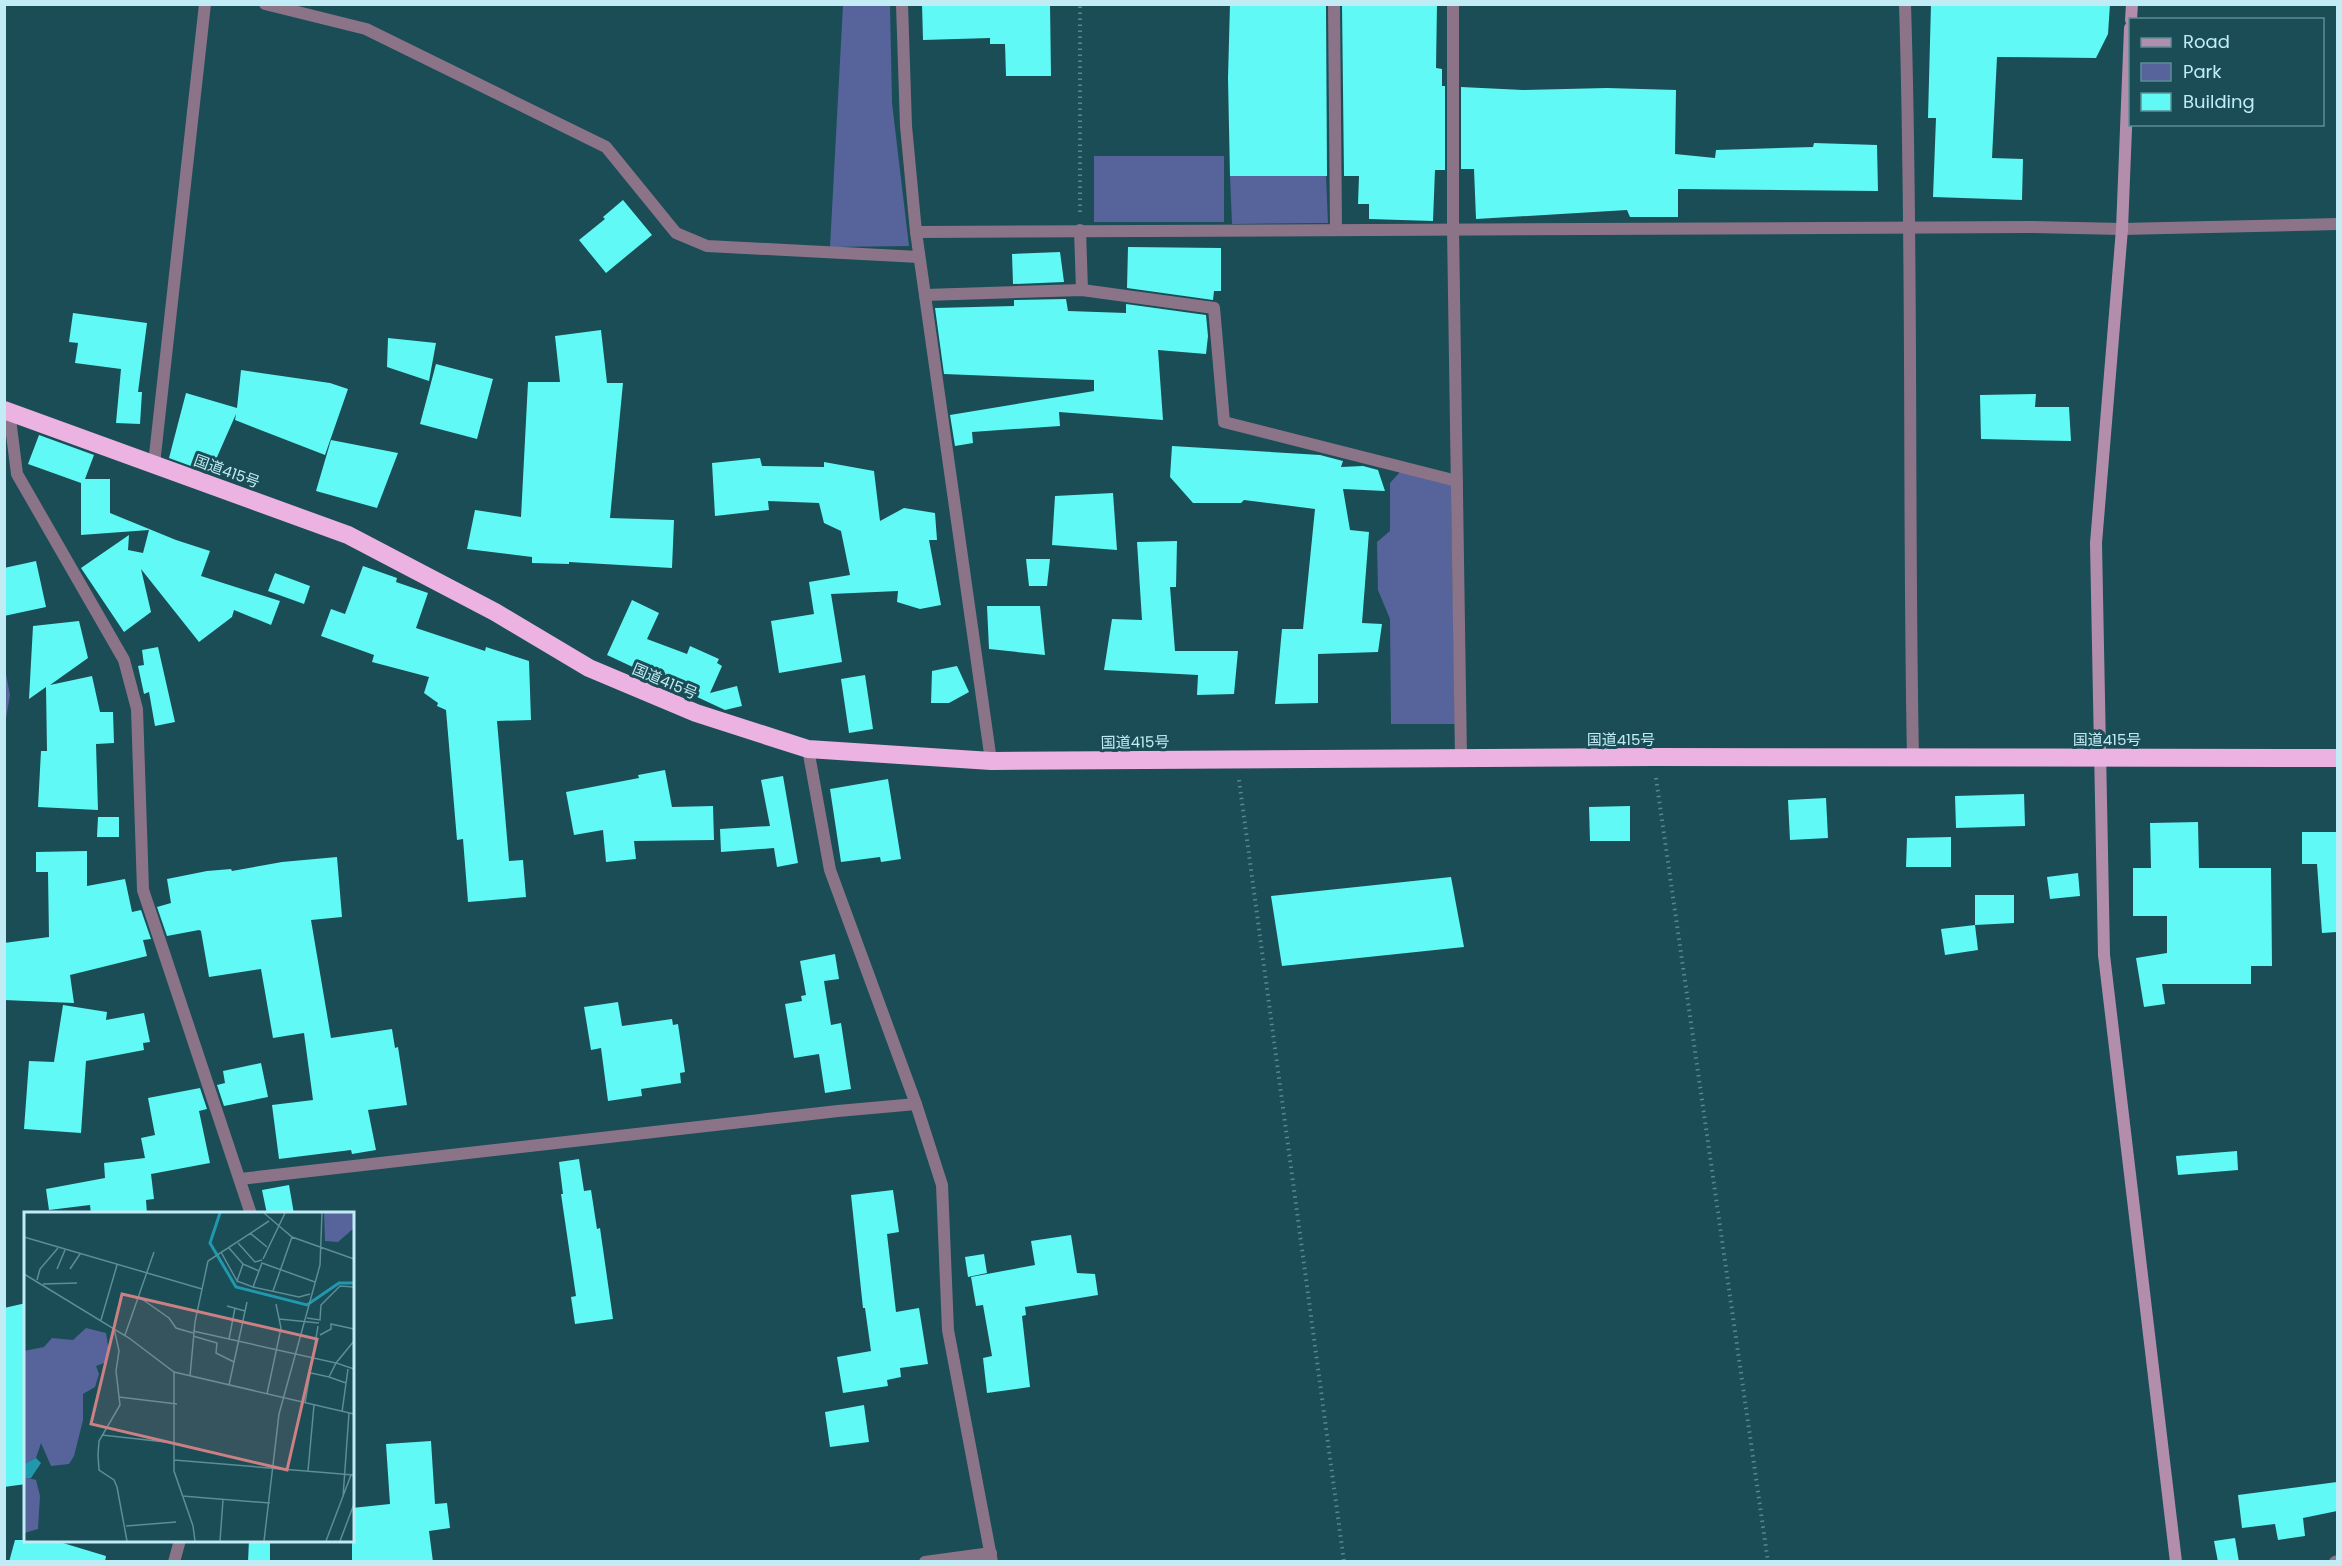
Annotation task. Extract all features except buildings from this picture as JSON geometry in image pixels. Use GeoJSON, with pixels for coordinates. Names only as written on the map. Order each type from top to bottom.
{"type":"FeatureCollection","features":[{"type":"Feature","properties":{"kind":"highway","name":"国道415号"},"geometry":{"type":"LineString","coordinates":[[7,410],[348,535],[495,612],[589,668],[696,713],[808,750],[991,761],[2100,756],[2337,758]]}},
{"type":"Feature","properties":{"kind":"street"},"geometry":{"type":"LineString","coordinates":[[154,464],[205,4]]}},
{"type":"Feature","properties":{"kind":"street"},"geometry":{"type":"LineString","coordinates":[[265,4],[366,29],[606,147],[676,233],[707,246],[919,257]]}},
{"type":"Feature","properties":{"kind":"street"},"geometry":{"type":"LineString","coordinates":[[902,4],[906,126],[916,232],[991,761]]}},
{"type":"Feature","properties":{"kind":"street"},"geometry":{"type":"LineString","coordinates":[[1334,4],[1336,229]]}},
{"type":"Feature","properties":{"kind":"street"},"geometry":{"type":"LineString","coordinates":[[1453,4],[1453,228],[1461,758]]}},
{"type":"Feature","properties":{"kind":"street"},"geometry":{"type":"LineString","coordinates":[[1905,4],[1911,228],[1910,530],[1913,758]]}},
{"type":"Feature","properties":{"kind":"street"},"geometry":{"type":"LineString","coordinates":[[2129,53],[2122,229],[2096,543],[2104,955],[2176,1562]]}},
{"type":"Feature","properties":{"kind":"street"},"geometry":{"type":"LineString","coordinates":[[916,232],[1453,228],[2031,227],[2122,229],[2337,224]]}},
{"type":"Feature","properties":{"kind":"street"},"geometry":{"type":"LineString","coordinates":[[1080,230],[1082,290]]}},
{"type":"Feature","properties":{"kind":"street"},"geometry":{"type":"LineString","coordinates":[[925,295],[1082,290],[1214,308],[1224,422],[1457,481]]}},
{"type":"Feature","properties":{"kind":"street"},"geometry":{"type":"LineString","coordinates":[[7,410],[17,474],[124,660],[136,709],[143,890],[250,1212]]}},
{"type":"Feature","properties":{"kind":"street"},"geometry":{"type":"LineString","coordinates":[[808,750],[830,870],[916,1104],[942,1185],[948,1330],[992,1557],[925,1562]]}},
{"type":"Feature","properties":{"kind":"street"},"geometry":{"type":"LineString","coordinates":[[240,1179],[916,1104]]}},
{"type":"Feature","properties":{"kind":"street"},"geometry":{"type":"LineString","coordinates":[[174,1562],[179,1542]]}},
{"type":"Feature","properties":{"kind":"path"},"geometry":{"type":"LineString","coordinates":[[1080,4],[1080,230]]}},
{"type":"Feature","properties":{"kind":"path"},"geometry":{"type":"LineString","coordinates":[[1653,757],[1768,1562]]}},
{"type":"Feature","properties":{"kind":"path"},"geometry":{"type":"LineString","coordinates":[[1236,759],[1344,1562]]}},
{"type":"Feature","properties":{"kind":"green space"},"geometry":{"type":"Polygon","coordinates":[[[843,5],[890,5],[892,103],[909,246],[830,247],[843,5]]]}},
{"type":"Feature","properties":{"kind":"green space"},"geometry":{"type":"Polygon","coordinates":[[[1094,156],[1224,156],[1224,222],[1094,222],[1094,156]]]}},
{"type":"Feature","properties":{"kind":"green space"},"geometry":{"type":"Polygon","coordinates":[[[1230,176],[1326,176],[1328,223],[1232,224],[1230,176]]]}},
{"type":"Feature","properties":{"kind":"green space"},"geometry":{"type":"Polygon","coordinates":[[[1400,472],[1451,484],[1455,724],[1391,724],[1390,619],[1378,590],[1377,542],[1390,531],[1390,483],[1400,472]]]}},
{"type":"Feature","properties":{"kind":"green space"},"geometry":{"type":"Polygon","coordinates":[[[4,669],[10,695],[5,724],[4,669]]]}}]}
